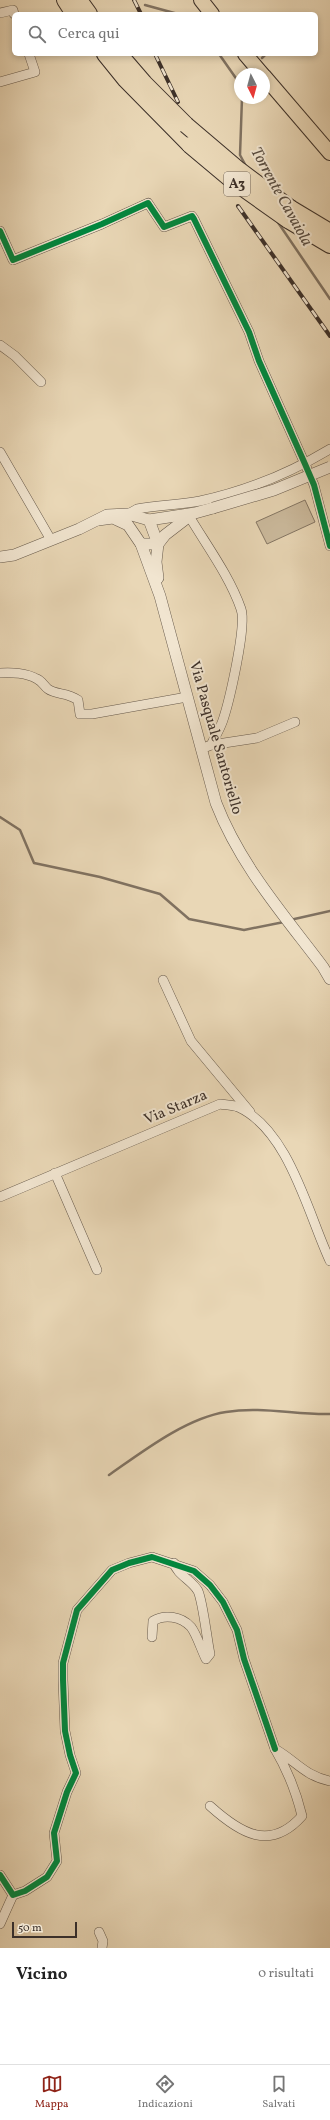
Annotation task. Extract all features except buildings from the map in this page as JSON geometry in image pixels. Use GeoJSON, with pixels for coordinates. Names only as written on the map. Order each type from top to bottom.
{"type":"FeatureCollection","features":[{"type":"Feature","properties":{"kind":"highway"},"geometry":{"type":"LineString","coordinates":[[65,0],[73,12]]}},
{"type":"Feature","properties":{"kind":"highway"},"geometry":{"type":"LineString","coordinates":[[79,0],[88,12]]}},
{"type":"Feature","properties":{"kind":"highway","name":"A3"},"geometry":{"type":"LineString","coordinates":[[107,56],[126,80],[190,145],[234,181],[289,214],[330,232]]}},
{"type":"Feature","properties":{"kind":"highway","name":"A3"},"geometry":{"type":"LineString","coordinates":[[121,56],[144,83],[186,125],[289,214],[330,245]]}},
{"type":"Feature","properties":{"kind":"main road"},"geometry":{"type":"LineString","coordinates":[[201,0],[210,12]]}},
{"type":"Feature","properties":{"kind":"main road"},"geometry":{"type":"LineString","coordinates":[[247,56],[257,68]]}},
{"type":"Feature","properties":{"kind":"main road"},"geometry":{"type":"LineString","coordinates":[[270,83],[330,153]]}},
{"type":"Feature","properties":{"kind":"street"},"geometry":{"type":"LineString","coordinates":[[0,13],[13,10],[14,12]]}},
{"type":"Feature","properties":{"kind":"street"},"geometry":{"type":"LineString","coordinates":[[0,82],[35,72],[30,56]]}},
{"type":"Feature","properties":{"kind":"street"},"geometry":{"type":"LineString","coordinates":[[0,231],[13,260],[102,224],[148,203],[164,227],[192,216],[249,332],[259,361],[314,485],[330,546]]}},
{"type":"Feature","properties":{"kind":"street"},"geometry":{"type":"LineString","coordinates":[[0,345],[14,356],[41,382]]}},
{"type":"Feature","properties":{"kind":"street"},"geometry":{"type":"LineString","coordinates":[[128,520],[137,509],[151,506],[200,501],[259,484],[305,464],[330,449]]}},
{"type":"Feature","properties":{"kind":"street"},"geometry":{"type":"LineString","coordinates":[[0,452],[51,540]]}},
{"type":"Feature","properties":{"kind":"street"},"geometry":{"type":"LineString","coordinates":[[0,557],[14,555],[98,520],[113,518],[149,520],[192,514],[274,490],[330,467]]}},
{"type":"Feature","properties":{"kind":"street"},"geometry":{"type":"LineString","coordinates":[[141,544],[149,520],[151,506]]}},
{"type":"Feature","properties":{"kind":"street"},"geometry":{"type":"LineString","coordinates":[[158,544],[165,535],[192,514]]}},
{"type":"Feature","properties":{"kind":"street"},"geometry":{"type":"LineString","coordinates":[[192,514],[242,610],[239,645],[223,720],[206,747]]}},
{"type":"Feature","properties":{"kind":"street"},"geometry":{"type":"LineString","coordinates":[[128,520],[141,544],[160,596]]}},
{"type":"Feature","properties":{"kind":"street"},"geometry":{"type":"LineString","coordinates":[[149,520],[158,544],[156,562],[160,596]]}},
{"type":"Feature","properties":{"kind":"street"},"geometry":{"type":"LineString","coordinates":[[141,544],[158,544]]}},
{"type":"Feature","properties":{"kind":"street","name":"Via Pasquale Santoriello"},"geometry":{"type":"LineString","coordinates":[[160,596],[187,697],[206,747],[216,803],[226,827],[255,877],[330,979]]}},
{"type":"Feature","properties":{"kind":"street"},"geometry":{"type":"LineString","coordinates":[[0,673],[8,672],[30,676],[37,679],[48,689],[69,694],[78,700],[80,714],[92,714],[187,697]]}},
{"type":"Feature","properties":{"kind":"street"},"geometry":{"type":"LineString","coordinates":[[206,747],[257,738],[295,722]]}},
{"type":"Feature","properties":{"kind":"street"},"geometry":{"type":"LineString","coordinates":[[163,980],[191,1041],[254,1116]]}},
{"type":"Feature","properties":{"kind":"street","name":"Via Starza"},"geometry":{"type":"LineString","coordinates":[[0,1196],[220,1104],[236,1106],[254,1116],[284,1152],[302,1191],[330,1261]]}},
{"type":"Feature","properties":{"kind":"street"},"geometry":{"type":"LineString","coordinates":[[55,1173],[97,1270]]}},
{"type":"Feature","properties":{"kind":"street"},"geometry":{"type":"LineString","coordinates":[[0,1924],[13,1895],[25,1891],[47,1877],[58,1861],[54,1833],[67,1792],[76,1773],[70,1755],[65,1731],[62,1680],[64,1664],[77,1610],[112,1570],[129,1562],[152,1557],[174,1563],[194,1571],[210,1585],[223,1602],[236,1630],[244,1659],[275,1749],[296,1790],[302,1816],[294,1825],[272,1835],[260,1837],[226,1820],[210,1806]]}},
{"type":"Feature","properties":{"kind":"street"},"geometry":{"type":"LineString","coordinates":[[152,1637],[153,1621],[161,1616],[175,1617],[190,1627],[206,1659],[210,1654],[199,1594],[192,1582],[175,1568],[174,1563]]}},
{"type":"Feature","properties":{"kind":"street"},"geometry":{"type":"LineString","coordinates":[[275,1749],[285,1755],[309,1775],[330,1781]]}},
{"type":"Feature","properties":{"kind":"street"},"geometry":{"type":"LineString","coordinates":[[0,1875],[13,1895]]}},
{"type":"Feature","properties":{"kind":"street"},"geometry":{"type":"LineString","coordinates":[[99,1932],[103,1942],[102,1948]]}},
{"type":"Feature","properties":{"kind":"shaded area"},"geometry":{"type":"Polygon","coordinates":[[[305,500],[315,522],[267,544],[256,522],[305,500]]]}},
{"type":"Feature","properties":{"kind":"waterway"},"geometry":{"type":"LineString","coordinates":[[145,5],[171,12]]}},
{"type":"Feature","properties":{"kind":"waterway"},"geometry":{"type":"LineString","coordinates":[[220,56],[234,75]]}},
{"type":"Feature","properties":{"kind":"waterway","name":"Torrente Cavaiola"},"geometry":{"type":"LineString","coordinates":[[242,104],[240,155],[247,168]]}},
{"type":"Feature","properties":{"kind":"waterway","name":"Torrente Cavaiola"},"geometry":{"type":"LineString","coordinates":[[277,221],[330,299]]}},
{"type":"Feature","properties":{"kind":"waterway"},"geometry":{"type":"LineString","coordinates":[[0,817],[20,830],[34,863],[100,877],[160,894],[189,919],[244,930],[284,922]]}},
{"type":"Feature","properties":{"kind":"waterway"},"geometry":{"type":"LineString","coordinates":[[290,920],[330,911]]}},
{"type":"Feature","properties":{"kind":"waterway"},"geometry":{"type":"LineString","coordinates":[[109,1475],[165,1437],[195,1421],[211,1415],[239,1410],[330,1414]]}},
{"type":"Feature","properties":{"kind":"railway"},"geometry":{"type":"LineString","coordinates":[[134,0],[140,12]]}},
{"type":"Feature","properties":{"kind":"railway"},"geometry":{"type":"LineString","coordinates":[[156,56],[178,102]]}},
{"type":"Feature","properties":{"kind":"railway"},"geometry":{"type":"LineString","coordinates":[[238,206],[330,336]]}},
{"type":"Feature","properties":{"kind":"cycle path"},"geometry":{"type":"LineString","coordinates":[[0,231],[13,260],[102,224],[148,203],[164,227],[192,216],[249,332],[259,361],[314,485],[330,546]]}},
{"type":"Feature","properties":{"kind":"cycle path"},"geometry":{"type":"LineString","coordinates":[[0,1875],[13,1895],[25,1891],[47,1877],[57,1861],[54,1833],[67,1792],[76,1773],[70,1755],[65,1731],[63,1663],[77,1610],[112,1570],[129,1563],[152,1557],[194,1571],[210,1585],[223,1602],[237,1630],[244,1659],[275,1749]]}}]}
